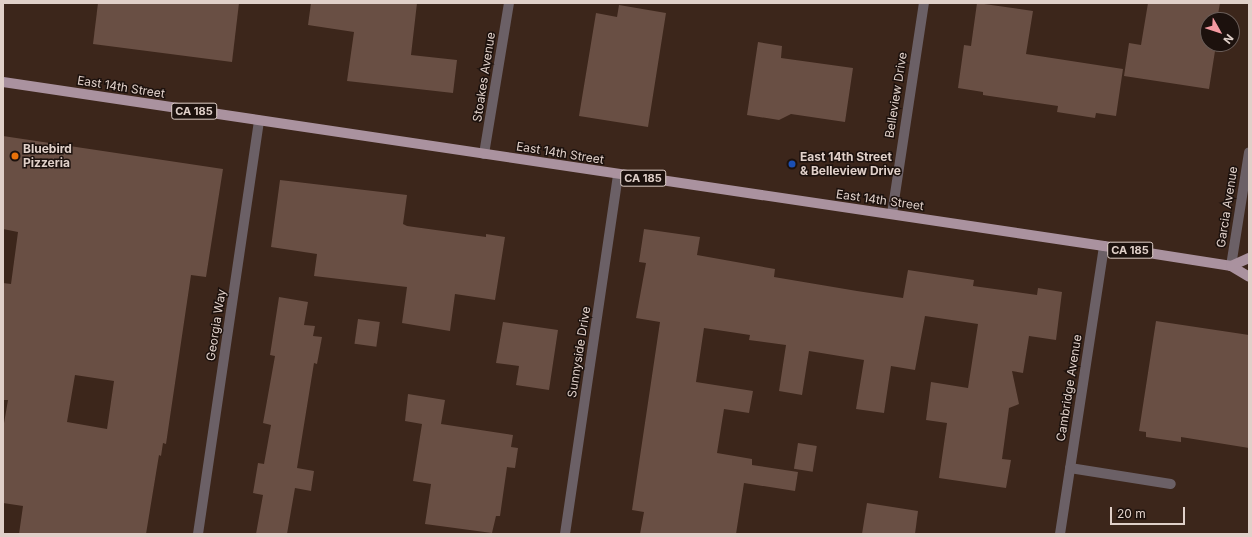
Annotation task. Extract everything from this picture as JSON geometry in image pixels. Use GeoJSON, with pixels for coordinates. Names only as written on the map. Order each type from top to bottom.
{"type":"FeatureCollection","features":[{"type":"Feature","properties":{"kind":"main road","name":"East 14th Street"},"geometry":{"type":"LineString","coordinates":[[3,82],[618,175],[1104,246],[1231,266],[1249,277]]}},
{"type":"Feature","properties":{"kind":"main road"},"geometry":{"type":"LineString","coordinates":[[1231,266],[1249,258]]}},
{"type":"Feature","properties":{"kind":"street","name":"Stoakes Avenue"},"geometry":{"type":"LineString","coordinates":[[484,154],[509,3]]}},
{"type":"Feature","properties":{"kind":"street","name":"Belleview Drive"},"geometry":{"type":"LineString","coordinates":[[892,214],[924,3]]}},
{"type":"Feature","properties":{"kind":"street","name":"Georgia Way"},"geometry":{"type":"LineString","coordinates":[[198,534],[258,120]]}},
{"type":"Feature","properties":{"kind":"street","name":"Garcia Avenue"},"geometry":{"type":"LineString","coordinates":[[1231,266],[1249,152]]}},
{"type":"Feature","properties":{"kind":"street","name":"Sunnyside Drive"},"geometry":{"type":"LineString","coordinates":[[565,534],[618,175]]}},
{"type":"Feature","properties":{"kind":"street","name":"Cambridge Avenue"},"geometry":{"type":"LineString","coordinates":[[1060,534],[1104,246]]}},
{"type":"Feature","properties":{"kind":"street"},"geometry":{"type":"LineString","coordinates":[[1070,468],[1170,484]]}},
{"type":"Feature","properties":{"kind":"building"},"geometry":{"type":"Polygon","coordinates":[[[98,3],[239,3],[232,62],[93,44],[98,3]]]}},
{"type":"Feature","properties":{"kind":"building"},"geometry":{"type":"Polygon","coordinates":[[[311,3],[417,3],[411,55],[457,60],[453,93],[347,81],[354,32],[308,25],[311,3]]]}},
{"type":"Feature","properties":{"kind":"building"},"geometry":{"type":"Polygon","coordinates":[[[977,3],[1033,11],[1026,54],[1123,69],[1116,116],[1096,113],[1095,118],[1057,112],[1058,106],[983,95],[983,92],[958,88],[964,45],[971,46],[977,3]]]}},
{"type":"Feature","properties":{"kind":"building"},"geometry":{"type":"Polygon","coordinates":[[[1148,3],[1220,3],[1218,12],[1200,12],[1200,52],[1215,52],[1209,89],[1124,76],[1129,43],[1141,45],[1148,3]]]}},
{"type":"Feature","properties":{"kind":"building"},"geometry":{"type":"Polygon","coordinates":[[[619,5],[666,13],[648,127],[579,116],[596,13],[617,17],[619,5]]]}},
{"type":"Feature","properties":{"kind":"building"},"geometry":{"type":"Polygon","coordinates":[[[758,42],[782,46],[781,58],[853,68],[845,122],[791,114],[779,120],[747,115],[758,42]]]}},
{"type":"Feature","properties":{"kind":"building"},"geometry":{"type":"Polygon","coordinates":[[[3,136],[223,169],[206,277],[191,275],[166,444],[163,443],[161,456],[159,455],[146,534],[19,534],[23,506],[3,503],[3,429],[8,400],[3,400],[3,283],[11,284],[18,232],[3,229],[3,136]],[[75,375],[67,422],[107,429],[114,381],[75,375]]]}},
{"type":"Feature","properties":{"kind":"building"},"geometry":{"type":"Polygon","coordinates":[[[280,180],[407,195],[403,224],[407,226],[486,237],[486,234],[505,237],[495,300],[455,294],[450,331],[402,323],[407,287],[314,276],[317,254],[271,247],[280,180]]]}},
{"type":"Feature","properties":{"kind":"building"},"geometry":{"type":"Polygon","coordinates":[[[644,229],[700,237],[697,255],[775,269],[774,277],[903,298],[908,270],[974,280],[973,286],[1037,295],[1038,288],[1062,292],[1056,340],[1029,336],[1023,373],[1012,371],[1019,404],[1009,408],[1002,459],[1011,460],[1006,488],[939,478],[947,423],[926,420],[931,382],[968,388],[978,324],[925,316],[915,370],[891,366],[884,413],[856,409],[864,360],[809,351],[802,395],[779,391],[786,345],[749,340],[750,335],[704,328],[696,382],[753,391],[749,413],[724,409],[717,453],[752,459],[752,465],[798,472],[795,491],[744,483],[736,534],[640,534],[644,512],[632,510],[660,322],[636,318],[646,263],[639,262],[644,229]]]}},
{"type":"Feature","properties":{"kind":"building"},"geometry":{"type":"Polygon","coordinates":[[[279,297],[308,302],[304,325],[315,326],[313,336],[322,337],[317,364],[314,363],[297,468],[314,471],[311,491],[295,488],[287,534],[256,534],[263,495],[253,493],[258,463],[264,464],[271,425],[263,423],[275,356],[270,355],[279,297]]]}},
{"type":"Feature","properties":{"kind":"building"},"geometry":{"type":"Polygon","coordinates":[[[358,319],[380,322],[376,347],[355,344],[358,319]]]}},
{"type":"Feature","properties":{"kind":"building"},"geometry":{"type":"Polygon","coordinates":[[[1156,321],[1249,335],[1249,448],[1181,437],[1181,442],[1146,437],[1146,432],[1139,431],[1156,321]]]}},
{"type":"Feature","properties":{"kind":"building"},"geometry":{"type":"Polygon","coordinates":[[[503,322],[558,330],[549,390],[516,385],[519,366],[496,363],[503,322]]]}},
{"type":"Feature","properties":{"kind":"building"},"geometry":{"type":"Polygon","coordinates":[[[408,394],[445,400],[441,424],[513,435],[511,447],[518,448],[515,468],[507,467],[500,516],[496,516],[492,533],[425,524],[431,484],[413,481],[422,424],[405,421],[408,394]]]}},
{"type":"Feature","properties":{"kind":"building"},"geometry":{"type":"Polygon","coordinates":[[[798,443],[817,446],[813,472],[794,469],[798,443]]]}},
{"type":"Feature","properties":{"kind":"building"},"geometry":{"type":"Polygon","coordinates":[[[867,503],[918,511],[915,534],[862,534],[867,503]]]}},
{"type":"Feature","properties":{"kind":"place","name":"Bluebird Pizzeria"},"geometry":{"type":"Point","coordinates":[15,156]}},
{"type":"Feature","properties":{"kind":"place","name":"East 14th Street & Belleview Drive"},"geometry":{"type":"Point","coordinates":[792,164]}}]}
